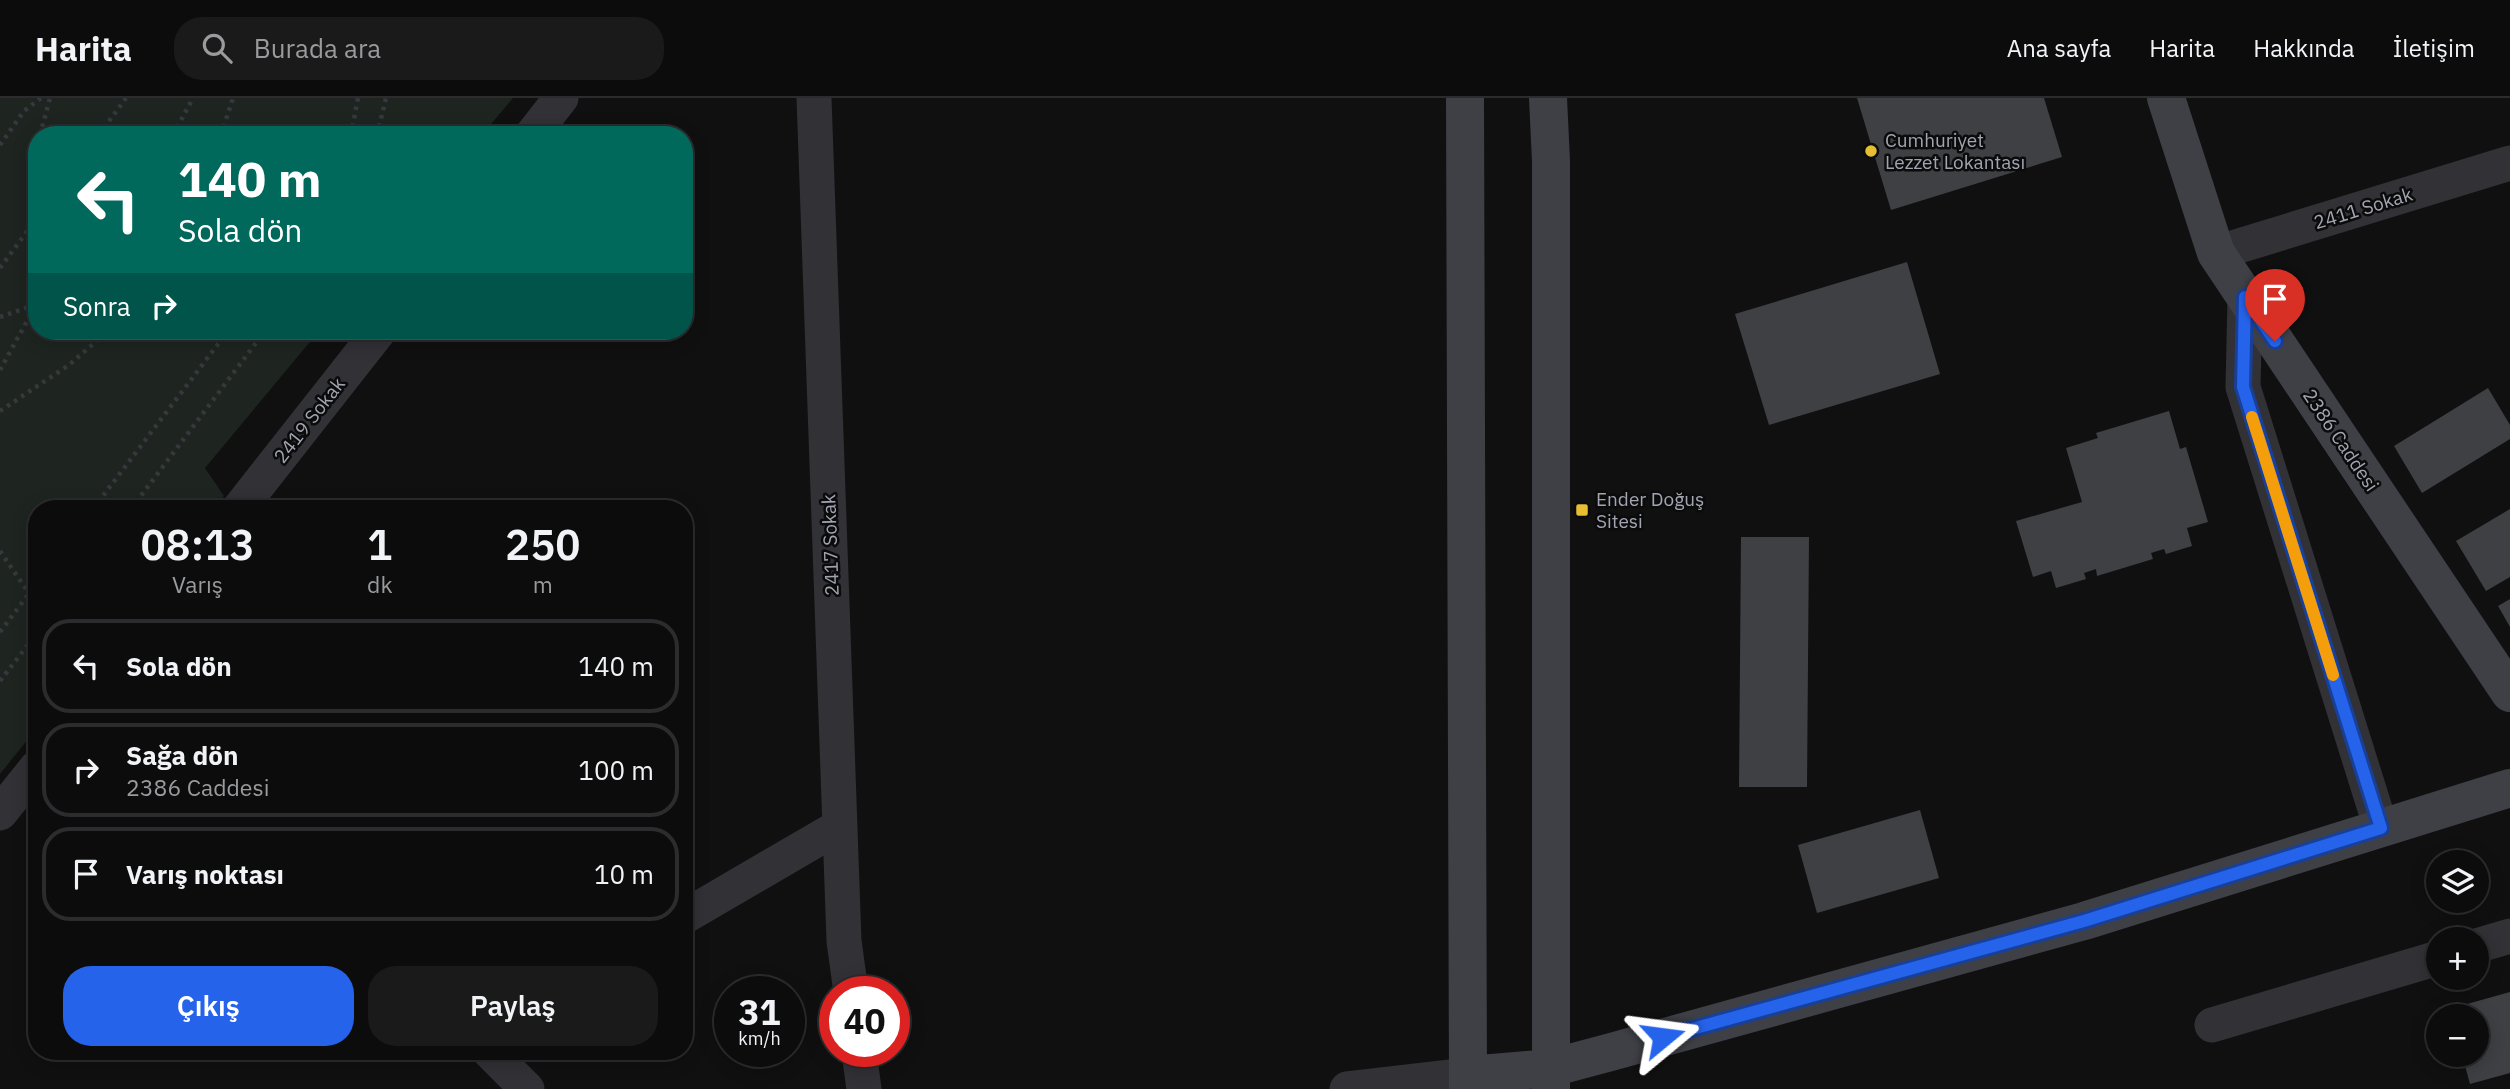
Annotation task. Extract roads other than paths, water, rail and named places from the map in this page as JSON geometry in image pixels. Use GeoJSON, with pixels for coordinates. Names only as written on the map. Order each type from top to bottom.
{"type":"FeatureCollection","features":[{"type":"Feature","properties":{"kind":"main road"},"geometry":{"type":"LineString","coordinates":[[1465,98],[1468,1082],[1551,1079],[2084,921],[2510,788]]}},
{"type":"Feature","properties":{"kind":"main road"},"geometry":{"type":"LineString","coordinates":[[1548,98],[1551,160],[1551,1079]]}},
{"type":"Feature","properties":{"kind":"main road","name":"2386 Caddesi"},"geometry":{"type":"LineString","coordinates":[[2166,98],[2216,253],[2510,693]]}},
{"type":"Feature","properties":{"kind":"street"},"geometry":{"type":"LineString","coordinates":[[539,126],[561,98]]}},
{"type":"Feature","properties":{"kind":"street","name":"2417 Sokak"},"geometry":{"type":"LineString","coordinates":[[814,98],[844,941],[849,976]]}},
{"type":"Feature","properties":{"kind":"street","name":"2411 Sokak"},"geometry":{"type":"LineString","coordinates":[[2216,253],[2510,163]]}},
{"type":"Feature","properties":{"kind":"street"},"geometry":{"type":"LineString","coordinates":[[2245,297],[2243,387],[2381,828]]}},
{"type":"Feature","properties":{"kind":"street","name":"2419 Sokak"},"geometry":{"type":"LineString","coordinates":[[246,500],[372,340]]}},
{"type":"Feature","properties":{"kind":"street"},"geometry":{"type":"LineString","coordinates":[[0,813],[28,777]]}},
{"type":"Feature","properties":{"kind":"street"},"geometry":{"type":"LineString","coordinates":[[693,912],[840,826]]}},
{"type":"Feature","properties":{"kind":"street"},"geometry":{"type":"LineString","coordinates":[[2489,942],[2510,936]]}},
{"type":"Feature","properties":{"kind":"street"},"geometry":{"type":"LineString","coordinates":[[2212,1025],[2426,962]]}},
{"type":"Feature","properties":{"kind":"street"},"geometry":{"type":"LineString","coordinates":[[498,1060],[527,1089]]}},
{"type":"Feature","properties":{"kind":"street"},"geometry":{"type":"LineString","coordinates":[[861,1067],[864,1089]]}},
{"type":"Feature","properties":{"kind":"street"},"geometry":{"type":"LineString","coordinates":[[1348,1089],[1468,1082]]}},
{"type":"Feature","properties":{"kind":"place","name":"Cumhuriyet Lezzet Lokantası"},"geometry":{"type":"Point","coordinates":[1871,151]}},
{"type":"Feature","properties":{"kind":"place","name":"Ender Doğuş Sitesi"},"geometry":{"type":"Point","coordinates":[1582,510]}}]}
